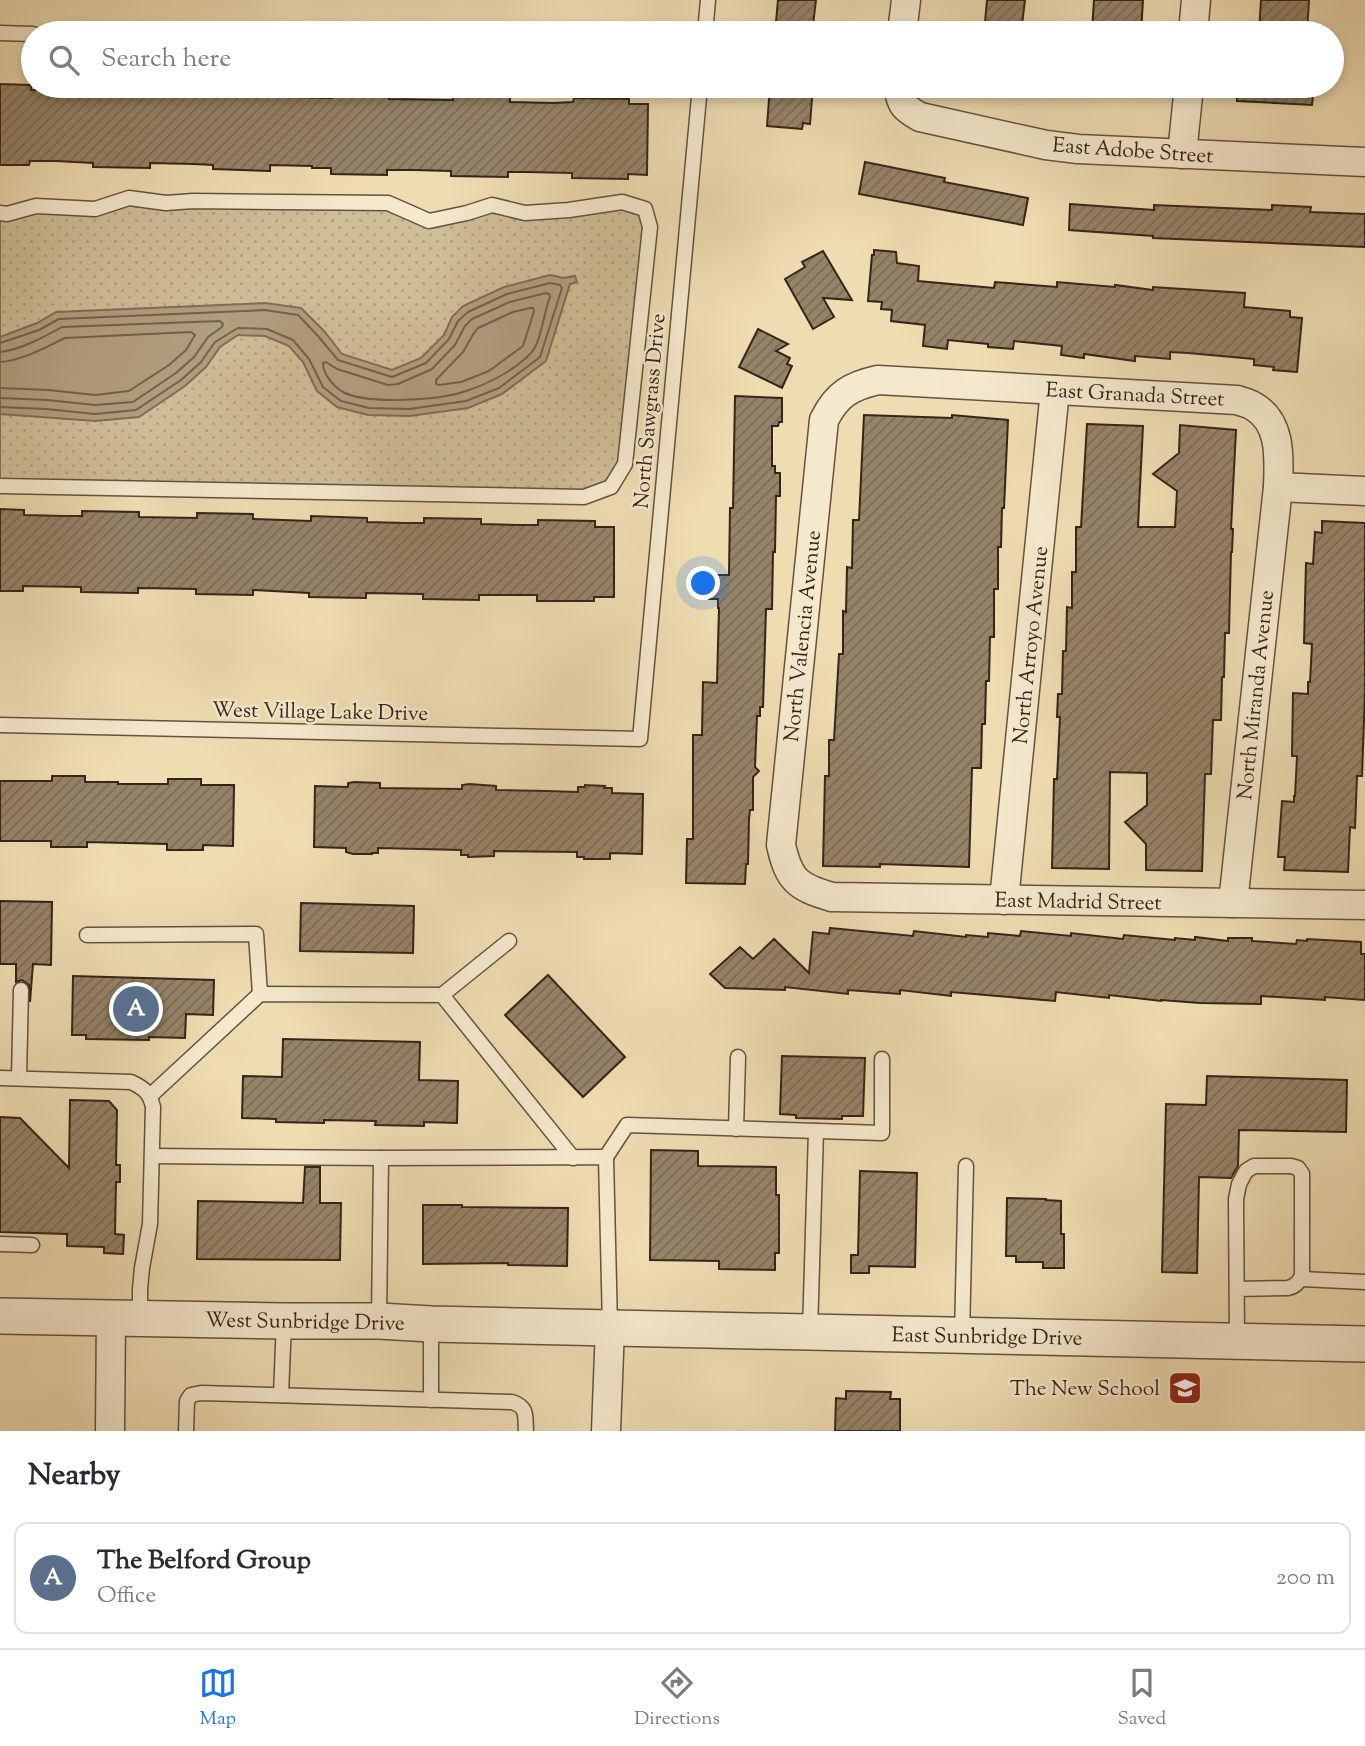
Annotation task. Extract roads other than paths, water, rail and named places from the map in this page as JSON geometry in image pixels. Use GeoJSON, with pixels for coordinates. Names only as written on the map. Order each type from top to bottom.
{"type":"FeatureCollection","features":[{"type":"Feature","properties":{"kind":"street"},"geometry":{"type":"LineString","coordinates":[[903,21],[906,0]]}},
{"type":"Feature","properties":{"kind":"street"},"geometry":{"type":"LineString","coordinates":[[1195,21],[1196,0]]}},
{"type":"Feature","properties":{"kind":"street","name":"East Adobe Street"},"geometry":{"type":"LineString","coordinates":[[903,98],[920,117],[1046,145],[1078,149],[1365,162]]}},
{"type":"Feature","properties":{"kind":"street"},"geometry":{"type":"LineString","coordinates":[[1182,154],[1188,98]]}},
{"type":"Feature","properties":{"kind":"street","name":"East Granada Street"},"geometry":{"type":"LineString","coordinates":[[843,394],[859,384],[878,380],[1237,400],[1255,407],[1268,419],[1276,438],[1278,487]]}},
{"type":"Feature","properties":{"kind":"street","name":"North Arroyo Avenue"},"geometry":{"type":"LineString","coordinates":[[1004,900],[1055,390]]}},
{"type":"Feature","properties":{"kind":"street","name":"North Valencia Avenue"},"geometry":{"type":"LineString","coordinates":[[795,881],[785,865],[781,845],[824,420],[831,406],[843,394]]}},
{"type":"Feature","properties":{"kind":"street"},"geometry":{"type":"LineString","coordinates":[[1278,487],[1365,491]]}},
{"type":"Feature","properties":{"kind":"street","name":"North Miranda Avenue"},"geometry":{"type":"LineString","coordinates":[[1233,903],[1278,487]]}},
{"type":"Feature","properties":{"kind":"street","name":"East Madrid Street"},"geometry":{"type":"LineString","coordinates":[[795,881],[811,891],[832,897],[1365,905]]}},
{"type":"Feature","properties":{"kind":"street","name":"West Sunbridge Drive"},"geometry":{"type":"LineString","coordinates":[[0,1316],[610,1327]]}},
{"type":"Feature","properties":{"kind":"street"},"geometry":{"type":"LineString","coordinates":[[110,1431],[125,1318]]}},
{"type":"Feature","properties":{"kind":"street"},"geometry":{"type":"LineString","coordinates":[[606,1431],[610,1327]]}},
{"type":"Feature","properties":{"kind":"street","name":"East Sunbridge Drive"},"geometry":{"type":"LineString","coordinates":[[610,1327],[1365,1344]]}},
{"type":"Feature","properties":{"kind":"lane"},"geometry":{"type":"LineString","coordinates":[[706,21],[708,0]]}},
{"type":"Feature","properties":{"kind":"lane"},"geometry":{"type":"LineString","coordinates":[[0,33],[21,34]]}},
{"type":"Feature","properties":{"kind":"lane","name":"North Sawgrass Drive"},"geometry":{"type":"LineString","coordinates":[[640,739],[699,98]]}},
{"type":"Feature","properties":{"kind":"lane"},"geometry":{"type":"LineString","coordinates":[[0,213],[7,214],[36,206],[95,209],[129,198],[166,203],[388,203],[429,221],[492,205],[525,213],[622,202],[645,209],[650,227],[625,464],[611,487],[584,497],[0,486]]}},
{"type":"Feature","properties":{"kind":"lane","name":"West Village Lake Drive"},"geometry":{"type":"LineString","coordinates":[[0,725],[640,739]]}},
{"type":"Feature","properties":{"kind":"lane"},"geometry":{"type":"LineString","coordinates":[[87,935],[256,934],[260,993]]}},
{"type":"Feature","properties":{"kind":"lane"},"geometry":{"type":"LineString","coordinates":[[150,1096],[260,993],[442,995],[509,941]]}},
{"type":"Feature","properties":{"kind":"lane"},"geometry":{"type":"LineString","coordinates":[[19,1078],[21,990]]}},
{"type":"Feature","properties":{"kind":"lane"},"geometry":{"type":"LineString","coordinates":[[442,995],[573,1158]]}},
{"type":"Feature","properties":{"kind":"lane"},"geometry":{"type":"LineString","coordinates":[[736,1129],[738,1056]]}},
{"type":"Feature","properties":{"kind":"lane"},"geometry":{"type":"LineString","coordinates":[[610,1327],[606,1157],[627,1125],[882,1133],[882,1059]]}},
{"type":"Feature","properties":{"kind":"lane"},"geometry":{"type":"LineString","coordinates":[[0,1078],[131,1082],[142,1087],[150,1096],[153,1107],[150,1224],[140,1289],[125,1318]]}},
{"type":"Feature","properties":{"kind":"lane"},"geometry":{"type":"LineString","coordinates":[[810,1332],[816,1131]]}},
{"type":"Feature","properties":{"kind":"lane"},"geometry":{"type":"LineString","coordinates":[[152,1156],[606,1157]]}},
{"type":"Feature","properties":{"kind":"lane"},"geometry":{"type":"LineString","coordinates":[[379,1321],[381,1157]]}},
{"type":"Feature","properties":{"kind":"lane"},"geometry":{"type":"LineString","coordinates":[[961,1335],[966,1166]]}},
{"type":"Feature","properties":{"kind":"lane"},"geometry":{"type":"LineString","coordinates":[[1237,1289],[1288,1288],[1301,1279],[1302,1174],[1298,1168],[1254,1166],[1246,1171],[1239,1184],[1236,1199],[1237,1341]]}},
{"type":"Feature","properties":{"kind":"lane"},"geometry":{"type":"LineString","coordinates":[[0,1244],[32,1245]]}},
{"type":"Feature","properties":{"kind":"lane"},"geometry":{"type":"LineString","coordinates":[[1301,1279],[1365,1282]]}},
{"type":"Feature","properties":{"kind":"lane"},"geometry":{"type":"LineString","coordinates":[[281,1395],[284,1321]]}},
{"type":"Feature","properties":{"kind":"lane"},"geometry":{"type":"LineString","coordinates":[[430,1400],[431,1324]]}},
{"type":"Feature","properties":{"kind":"lane"},"geometry":{"type":"LineString","coordinates":[[186,1431],[187,1401],[191,1395],[201,1393],[512,1402],[523,1409],[526,1431]]}},
{"type":"Feature","properties":{"kind":"water"},"geometry":{"type":"Polygon","coordinates":[[[550,275],[563,278],[575,276],[577,282],[570,284],[546,361],[502,394],[468,408],[410,416],[368,415],[337,407],[317,391],[303,362],[289,346],[265,336],[238,335],[220,347],[206,367],[185,386],[139,417],[95,421],[0,414],[0,337],[37,323],[56,312],[265,303],[301,308],[342,354],[392,370],[421,358],[444,335],[452,317],[463,306],[504,287],[550,275]]]}},
{"type":"Feature","properties":{"kind":"place","name":"The Belford Group"},"geometry":{"type":"Point","coordinates":[136,1009]}},
{"type":"Feature","properties":{"kind":"place","name":"The New School"},"geometry":{"type":"Point","coordinates":[1185,1388]}}]}
